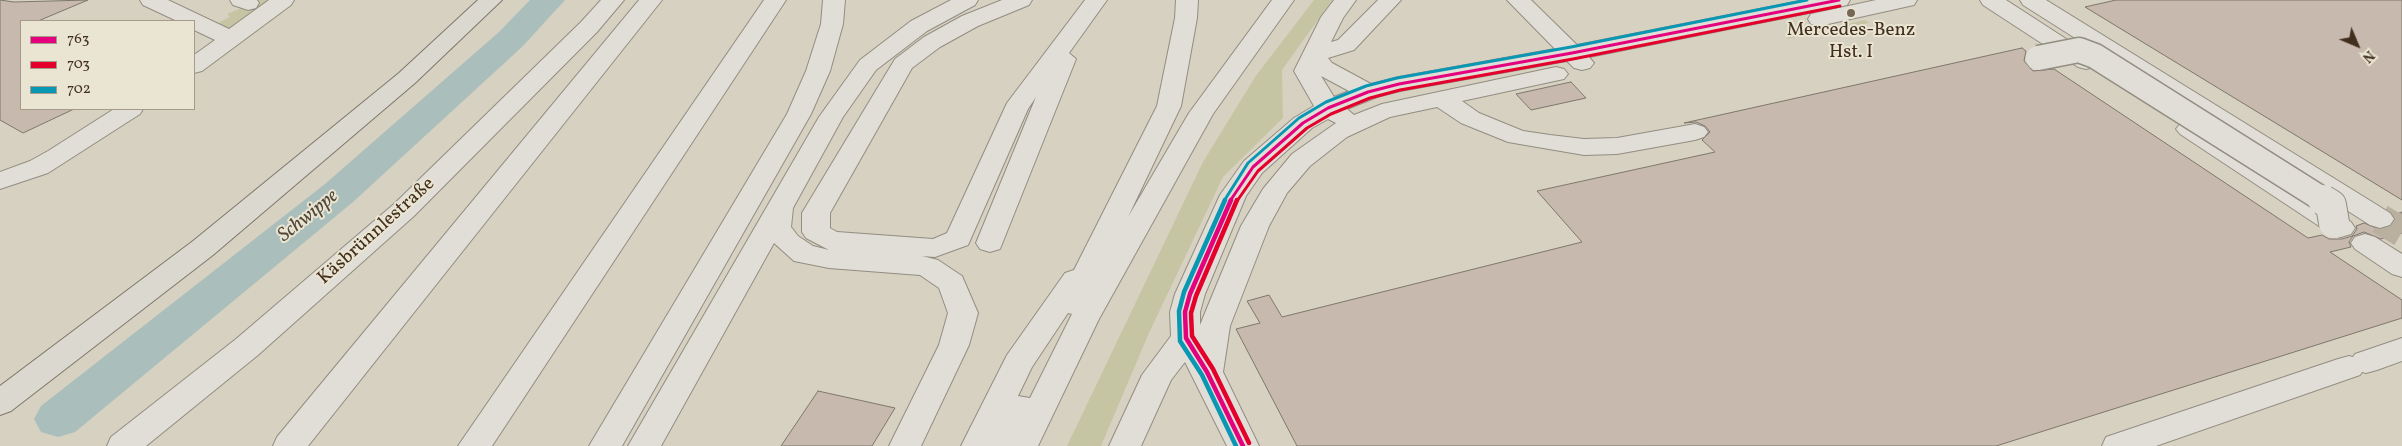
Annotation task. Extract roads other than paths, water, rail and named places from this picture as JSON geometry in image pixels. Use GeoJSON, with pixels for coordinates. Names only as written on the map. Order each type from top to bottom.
{"type":"FeatureCollection","features":[{"type":"Feature","properties":{"kind":"highway"},"geometry":{"type":"LineString","coordinates":[[0,378],[274,168],[381,79],[470,0]]}},
{"type":"Feature","properties":{"kind":"highway"},"geometry":{"type":"LineString","coordinates":[[0,403],[203,248],[400,84],[491,0]]}},
{"type":"Feature","properties":{"kind":"street"},"geometry":{"type":"LineString","coordinates":[[150,0],[193,20]]}},
{"type":"Feature","properties":{"kind":"street"},"geometry":{"type":"LineString","coordinates":[[195,65],[283,0]]}},
{"type":"Feature","properties":{"kind":"street","name":"Käsbrünnlestraße"},"geometry":{"type":"LineString","coordinates":[[123,446],[247,347],[404,210],[589,27],[613,0]]}},
{"type":"Feature","properties":{"kind":"street"},"geometry":{"type":"LineString","coordinates":[[474,446],[775,0]]}},
{"type":"Feature","properties":{"kind":"street"},"geometry":{"type":"LineString","coordinates":[[494,446],[790,0]]}},
{"type":"Feature","properties":{"kind":"street"},"geometry":{"type":"LineString","coordinates":[[606,446],[799,114],[818,71],[832,24],[834,0]]}},
{"type":"Feature","properties":{"kind":"street"},"geometry":{"type":"LineString","coordinates":[[644,446],[780,210],[831,117],[868,65],[919,26],[967,0]]}},
{"type":"Feature","properties":{"kind":"street"},"geometry":{"type":"LineString","coordinates":[[1020,0],[970,21],[939,38],[903,64],[816,213],[816,232],[832,240],[935,248],[958,240],[1016,108],[1090,8]]}},
{"type":"Feature","properties":{"kind":"street"},"geometry":{"type":"LineString","coordinates":[[1001,446],[1109,232],[1169,106],[1186,18],[1187,0]]}},
{"type":"Feature","properties":{"kind":"street"},"geometry":{"type":"LineString","coordinates":[[1022,446],[1084,319],[1201,113],[1283,0]]}},
{"type":"Feature","properties":{"kind":"street"},"geometry":{"type":"LineString","coordinates":[[1345,0],[1332,17],[1306,71],[1328,108],[1354,124]]}},
{"type":"Feature","properties":{"kind":"street"},"geometry":{"type":"LineString","coordinates":[[1313,55],[1346,45],[1390,0]]}},
{"type":"Feature","properties":{"kind":"street"},"geometry":{"type":"LineString","coordinates":[[1518,0],[1579,60]]}},
{"type":"Feature","properties":{"kind":"street"},"geometry":{"type":"LineString","coordinates":[[1207,372],[1215,326],[1255,226],[1276,189],[1301,160],[1338,132],[1382,111],[1440,98],[1579,60],[1839,0]]}},
{"type":"Feature","properties":{"kind":"street"},"geometry":{"type":"LineString","coordinates":[[1243,446],[1207,372],[1186,338],[1185,312],[1190,294],[1233,195],[1253,167],[1303,123],[1328,108],[1368,92],[1400,84],[1579,60],[1906,0]]}},
{"type":"Feature","properties":{"kind":"street"},"geometry":{"type":"LineString","coordinates":[[1991,0],[2347,232],[2401,265]]}},
{"type":"Feature","properties":{"kind":"street"},"geometry":{"type":"LineString","coordinates":[[2031,0],[2380,219]]}},
{"type":"Feature","properties":{"kind":"street"},"geometry":{"type":"LineString","coordinates":[[289,446],[654,1]]}},
{"type":"Feature","properties":{"kind":"street"},"geometry":{"type":"LineString","coordinates":[[990,243],[1090,8]]}},
{"type":"Feature","properties":{"kind":"street"},"geometry":{"type":"LineString","coordinates":[[195,21],[231,38]]}},
{"type":"Feature","properties":{"kind":"street"},"geometry":{"type":"LineString","coordinates":[[2038,58],[2079,50],[2095,56],[2331,205],[2347,232]]}},
{"type":"Feature","properties":{"kind":"street"},"geometry":{"type":"LineString","coordinates":[[1313,55],[1324,68],[1368,92]]}},
{"type":"Feature","properties":{"kind":"street"},"geometry":{"type":"LineString","coordinates":[[1440,98],[1470,118],[1516,137],[1584,147],[1618,146],[1695,132]]}},
{"type":"Feature","properties":{"kind":"street"},"geometry":{"type":"LineString","coordinates":[[1,176],[39,166],[51,160],[129,110]]}},
{"type":"Feature","properties":{"kind":"street"},"geometry":{"type":"LineString","coordinates":[[780,210],[777,228],[788,242],[804,254],[829,259],[906,263],[928,267],[952,284],[963,313],[954,345],[905,446]]}},
{"type":"Feature","properties":{"kind":"street"},"geometry":{"type":"LineString","coordinates":[[978,446],[1018,363],[1109,232]]}},
{"type":"Feature","properties":{"kind":"street"},"geometry":{"type":"LineString","coordinates":[[1029,446],[1084,319]]}},
{"type":"Feature","properties":{"kind":"street"},"geometry":{"type":"LineString","coordinates":[[1126,446],[1158,375],[1186,338]]}},
{"type":"Feature","properties":{"kind":"street"},"geometry":{"type":"LineString","coordinates":[[2118,446],[2402,349]]}},
{"type":"Feature","properties":{"kind":"waterway","name":"Schwippe"},"geometry":{"type":"LineString","coordinates":[[58,419],[339,193],[511,39],[548,0]]}},
{"type":"Feature","properties":{"kind":"tunnel"},"geometry":{"type":"LineString","coordinates":[[2380,219],[2402,232]]}},
{"type":"Feature","properties":{"kind":"place","name":"Mercedes-Benz Hst. I"},"geometry":{"type":"Point","coordinates":[1851,13]}}]}
